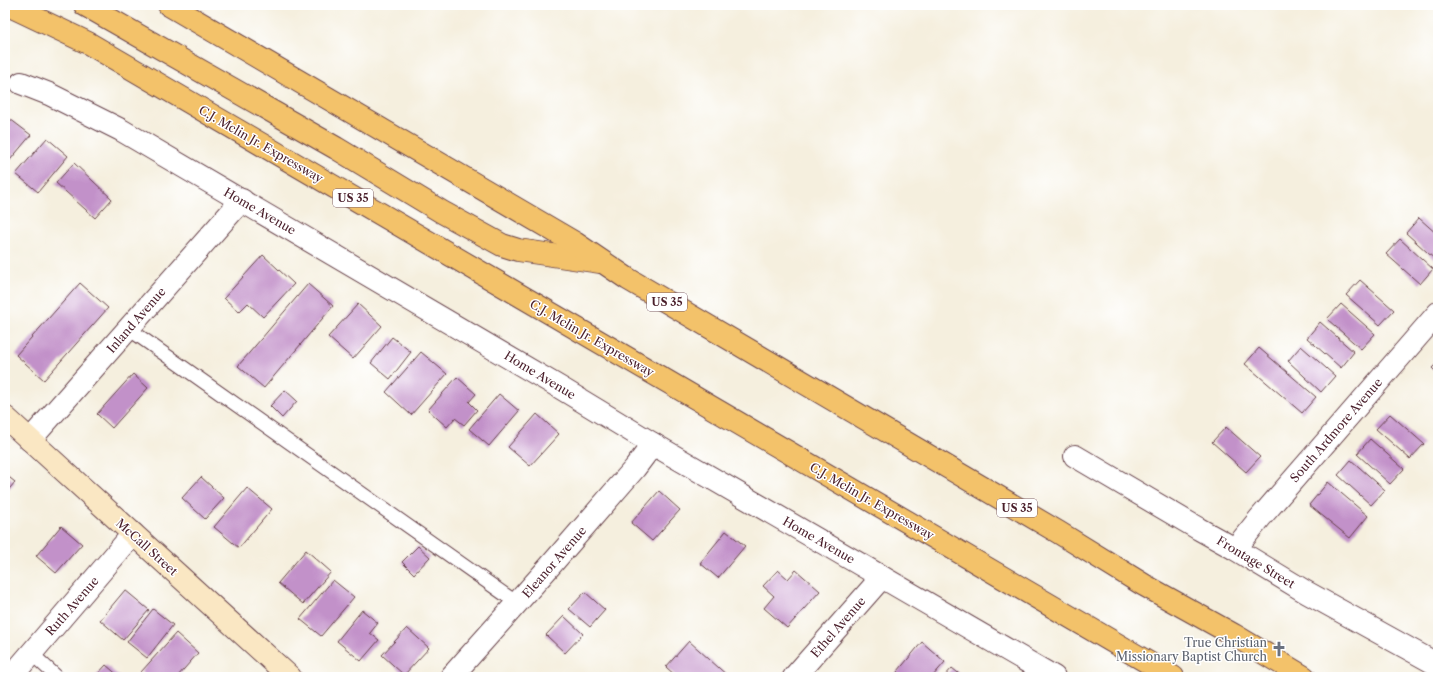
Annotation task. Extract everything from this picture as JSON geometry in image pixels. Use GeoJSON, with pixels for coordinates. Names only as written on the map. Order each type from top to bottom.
{"type":"FeatureCollection","features":[{"type":"Feature","properties":{"kind":"highway","name":"C.J. Mclin Jr. Expressway"},"geometry":{"type":"LineString","coordinates":[[8,5],[88,43],[1173,677]]}},
{"type":"Feature","properties":{"kind":"highway"},"geometry":{"type":"LineString","coordinates":[[86,5],[336,148],[442,212],[502,245],[518,250],[606,263]]}},
{"type":"Feature","properties":{"kind":"highway","name":"US 35"},"geometry":{"type":"LineString","coordinates":[[169,5],[575,243],[628,279],[1058,532],[1144,585],[1234,635],[1304,677]]}},
{"type":"Feature","properties":{"kind":"street","name":"Home Avenue"},"geometry":{"type":"LineString","coordinates":[[21,83],[49,94],[121,130],[553,383],[653,444],[1054,677]]}},
{"type":"Feature","properties":{"kind":"street","name":"Inland Avenue"},"geometry":{"type":"LineString","coordinates":[[30,440],[242,200]]}},
{"type":"Feature","properties":{"kind":"street","name":"South Ardmore Avenue"},"geometry":{"type":"LineString","coordinates":[[1235,549],[1260,518],[1438,313]]}},
{"type":"Feature","properties":{"kind":"street","name":"McCall Street"},"geometry":{"type":"LineString","coordinates":[[5,417],[290,677]]}},
{"type":"Feature","properties":{"kind":"street","name":"Eleanor Avenue"},"geometry":{"type":"LineString","coordinates":[[451,677],[635,468],[653,444]]}},
{"type":"Feature","properties":{"kind":"street","name":"Frontage Street"},"geometry":{"type":"LineString","coordinates":[[1075,456],[1306,592],[1438,665]]}},
{"type":"Feature","properties":{"kind":"street","name":"Ruth Avenue"},"geometry":{"type":"LineString","coordinates":[[11,677],[133,534]]}},
{"type":"Feature","properties":{"kind":"street","name":"Ethel Avenue"},"geometry":{"type":"LineString","coordinates":[[794,677],[882,577]]}},
{"type":"Feature","properties":{"kind":"lane"},"geometry":{"type":"LineString","coordinates":[[129,329],[517,603]]}},
{"type":"Feature","properties":{"kind":"lane"},"geometry":{"type":"LineString","coordinates":[[31,653],[57,677]]}},
{"type":"Feature","properties":{"kind":"building"},"geometry":{"type":"Polygon","coordinates":[[[10,119],[31,135],[5,166],[5,125],[10,119]]]}},
{"type":"Feature","properties":{"kind":"building"},"geometry":{"type":"Polygon","coordinates":[[[47,138],[68,156],[38,192],[16,174],[47,138]]]}},
{"type":"Feature","properties":{"kind":"building"},"geometry":{"type":"Polygon","coordinates":[[[74,163],[112,199],[95,218],[56,183],[74,163]]]}},
{"type":"Feature","properties":{"kind":"building"},"geometry":{"type":"Polygon","coordinates":[[[1419,218],[1438,235],[1438,262],[1406,233],[1419,218]]]}},
{"type":"Feature","properties":{"kind":"building"},"geometry":{"type":"Polygon","coordinates":[[[1400,239],[1433,269],[1420,284],[1386,254],[1400,239]]]}},
{"type":"Feature","properties":{"kind":"building"},"geometry":{"type":"Polygon","coordinates":[[[263,255],[294,284],[263,317],[248,303],[239,312],[224,298],[263,255]]]}},
{"type":"Feature","properties":{"kind":"building"},"geometry":{"type":"Polygon","coordinates":[[[1360,280],[1394,310],[1380,325],[1346,295],[1360,280]]]}},
{"type":"Feature","properties":{"kind":"building"},"geometry":{"type":"Polygon","coordinates":[[[80,283],[108,308],[44,380],[16,355],[80,283]]]}},
{"type":"Feature","properties":{"kind":"building"},"geometry":{"type":"Polygon","coordinates":[[[308,284],[333,306],[264,388],[238,366],[308,284]]]}},
{"type":"Feature","properties":{"kind":"building"},"geometry":{"type":"Polygon","coordinates":[[[358,304],[382,326],[353,359],[328,337],[358,304]]]}},
{"type":"Feature","properties":{"kind":"building"},"geometry":{"type":"Polygon","coordinates":[[[1341,304],[1375,334],[1361,349],[1327,319],[1341,304]]]}},
{"type":"Feature","properties":{"kind":"building"},"geometry":{"type":"Polygon","coordinates":[[[1320,322],[1354,352],[1341,368],[1307,338],[1320,322]]]}},
{"type":"Feature","properties":{"kind":"building"},"geometry":{"type":"Polygon","coordinates":[[[392,337],[411,352],[390,379],[371,363],[392,337]]]}},
{"type":"Feature","properties":{"kind":"building"},"geometry":{"type":"Polygon","coordinates":[[[1301,346],[1335,376],[1321,392],[1288,361],[1301,346]]]}},
{"type":"Feature","properties":{"kind":"building"},"geometry":{"type":"Polygon","coordinates":[[[1259,348],[1316,397],[1302,413],[1245,364],[1259,348]]]}},
{"type":"Feature","properties":{"kind":"building"},"geometry":{"type":"Polygon","coordinates":[[[421,352],[447,374],[411,415],[386,392],[421,352]]]}},
{"type":"Feature","properties":{"kind":"building"},"geometry":{"type":"Polygon","coordinates":[[[1438,362],[1438,374],[1432,368],[1438,362]]]}},
{"type":"Feature","properties":{"kind":"building"},"geometry":{"type":"Polygon","coordinates":[[[133,374],[148,388],[112,428],[97,414],[133,374]]]}},
{"type":"Feature","properties":{"kind":"building"},"geometry":{"type":"Polygon","coordinates":[[[457,377],[476,394],[469,402],[477,410],[464,425],[455,418],[447,427],[428,410],[457,377]]]}},
{"type":"Feature","properties":{"kind":"building"},"geometry":{"type":"Polygon","coordinates":[[[285,390],[297,401],[282,418],[270,406],[285,390]]]}},
{"type":"Feature","properties":{"kind":"building"},"geometry":{"type":"Polygon","coordinates":[[[499,394],[519,411],[489,446],[469,429],[499,394]]]}},
{"type":"Feature","properties":{"kind":"building"},"geometry":{"type":"Polygon","coordinates":[[[537,414],[559,434],[530,466],[508,447],[537,414]]]}},
{"type":"Feature","properties":{"kind":"building"},"geometry":{"type":"Polygon","coordinates":[[[1390,414],[1424,444],[1410,459],[1376,429],[1390,414]]]}},
{"type":"Feature","properties":{"kind":"building"},"geometry":{"type":"Polygon","coordinates":[[[1226,427],[1260,457],[1246,472],[1212,442],[1226,427]]]}},
{"type":"Feature","properties":{"kind":"building"},"geometry":{"type":"Polygon","coordinates":[[[1370,439],[1404,469],[1390,484],[1357,454],[1370,439]]]}},
{"type":"Feature","properties":{"kind":"building"},"geometry":{"type":"Polygon","coordinates":[[[1351,460],[1385,490],[1371,505],[1338,475],[1351,460]]]}},
{"type":"Feature","properties":{"kind":"building"},"geometry":{"type":"Polygon","coordinates":[[[5,474],[15,482],[5,494],[5,474]]]}},
{"type":"Feature","properties":{"kind":"building"},"geometry":{"type":"Polygon","coordinates":[[[201,477],[224,498],[205,519],[182,498],[201,477]]]}},
{"type":"Feature","properties":{"kind":"building"},"geometry":{"type":"Polygon","coordinates":[[[1328,482],[1368,516],[1350,538],[1309,505],[1328,482]]]}},
{"type":"Feature","properties":{"kind":"building"},"geometry":{"type":"Polygon","coordinates":[[[247,488],[272,509],[239,548],[214,527],[247,488]]]}},
{"type":"Feature","properties":{"kind":"building"},"geometry":{"type":"Polygon","coordinates":[[[659,491],[680,510],[652,541],[631,523],[659,491]]]}},
{"type":"Feature","properties":{"kind":"building"},"geometry":{"type":"Polygon","coordinates":[[[61,526],[82,544],[56,573],[36,556],[61,526]]]}},
{"type":"Feature","properties":{"kind":"building"},"geometry":{"type":"Polygon","coordinates":[[[726,531],[745,546],[718,578],[700,563],[726,531]]]}},
{"type":"Feature","properties":{"kind":"building"},"geometry":{"type":"Polygon","coordinates":[[[418,546],[430,557],[414,574],[402,562],[418,546]]]}},
{"type":"Feature","properties":{"kind":"building"},"geometry":{"type":"Polygon","coordinates":[[[306,550],[331,572],[303,604],[278,583],[306,550]]]}},
{"type":"Feature","properties":{"kind":"building"},"geometry":{"type":"Polygon","coordinates":[[[778,570],[788,579],[796,570],[820,591],[787,628],[764,608],[774,596],[763,586],[778,570]]]}},
{"type":"Feature","properties":{"kind":"building"},"geometry":{"type":"Polygon","coordinates":[[[333,580],[354,597],[321,636],[300,619],[333,580]]]}},
{"type":"Feature","properties":{"kind":"building"},"geometry":{"type":"Polygon","coordinates":[[[125,590],[149,610],[123,640],[100,620],[125,590]]]}},
{"type":"Feature","properties":{"kind":"building"},"geometry":{"type":"Polygon","coordinates":[[[585,592],[605,610],[590,627],[569,609],[585,592]]]}},
{"type":"Feature","properties":{"kind":"building"},"geometry":{"type":"Polygon","coordinates":[[[153,609],[173,625],[147,658],[127,642],[153,609]]]}},
{"type":"Feature","properties":{"kind":"building"},"geometry":{"type":"Polygon","coordinates":[[[362,610],[378,623],[370,633],[379,640],[361,661],[337,641],[362,610]]]}},
{"type":"Feature","properties":{"kind":"building"},"geometry":{"type":"Polygon","coordinates":[[[564,616],[583,634],[565,653],[546,635],[564,616]]]}},
{"type":"Feature","properties":{"kind":"building"},"geometry":{"type":"Polygon","coordinates":[[[407,628],[429,648],[404,675],[382,655],[407,628]]]}},
{"type":"Feature","properties":{"kind":"building"},"geometry":{"type":"Polygon","coordinates":[[[176,633],[198,653],[177,677],[147,677],[141,672],[176,633]]]}},
{"type":"Feature","properties":{"kind":"building"},"geometry":{"type":"Polygon","coordinates":[[[689,641],[729,677],[677,677],[666,667],[689,641]]]}},
{"type":"Feature","properties":{"kind":"building"},"geometry":{"type":"Polygon","coordinates":[[[922,642],[945,662],[932,677],[893,677],[922,642]]]}},
{"type":"Feature","properties":{"kind":"building"},"geometry":{"type":"Polygon","coordinates":[[[106,665],[120,677],[95,677],[106,665]]]}},
{"type":"Feature","properties":{"kind":"building"},"geometry":{"type":"Polygon","coordinates":[[[952,668],[963,677],[944,677],[952,668]]]}},
{"type":"Feature","properties":{"kind":"place","name":"True Christian Missionary Baptist Church"},"geometry":{"type":"Point","coordinates":[1279,649]}}]}
